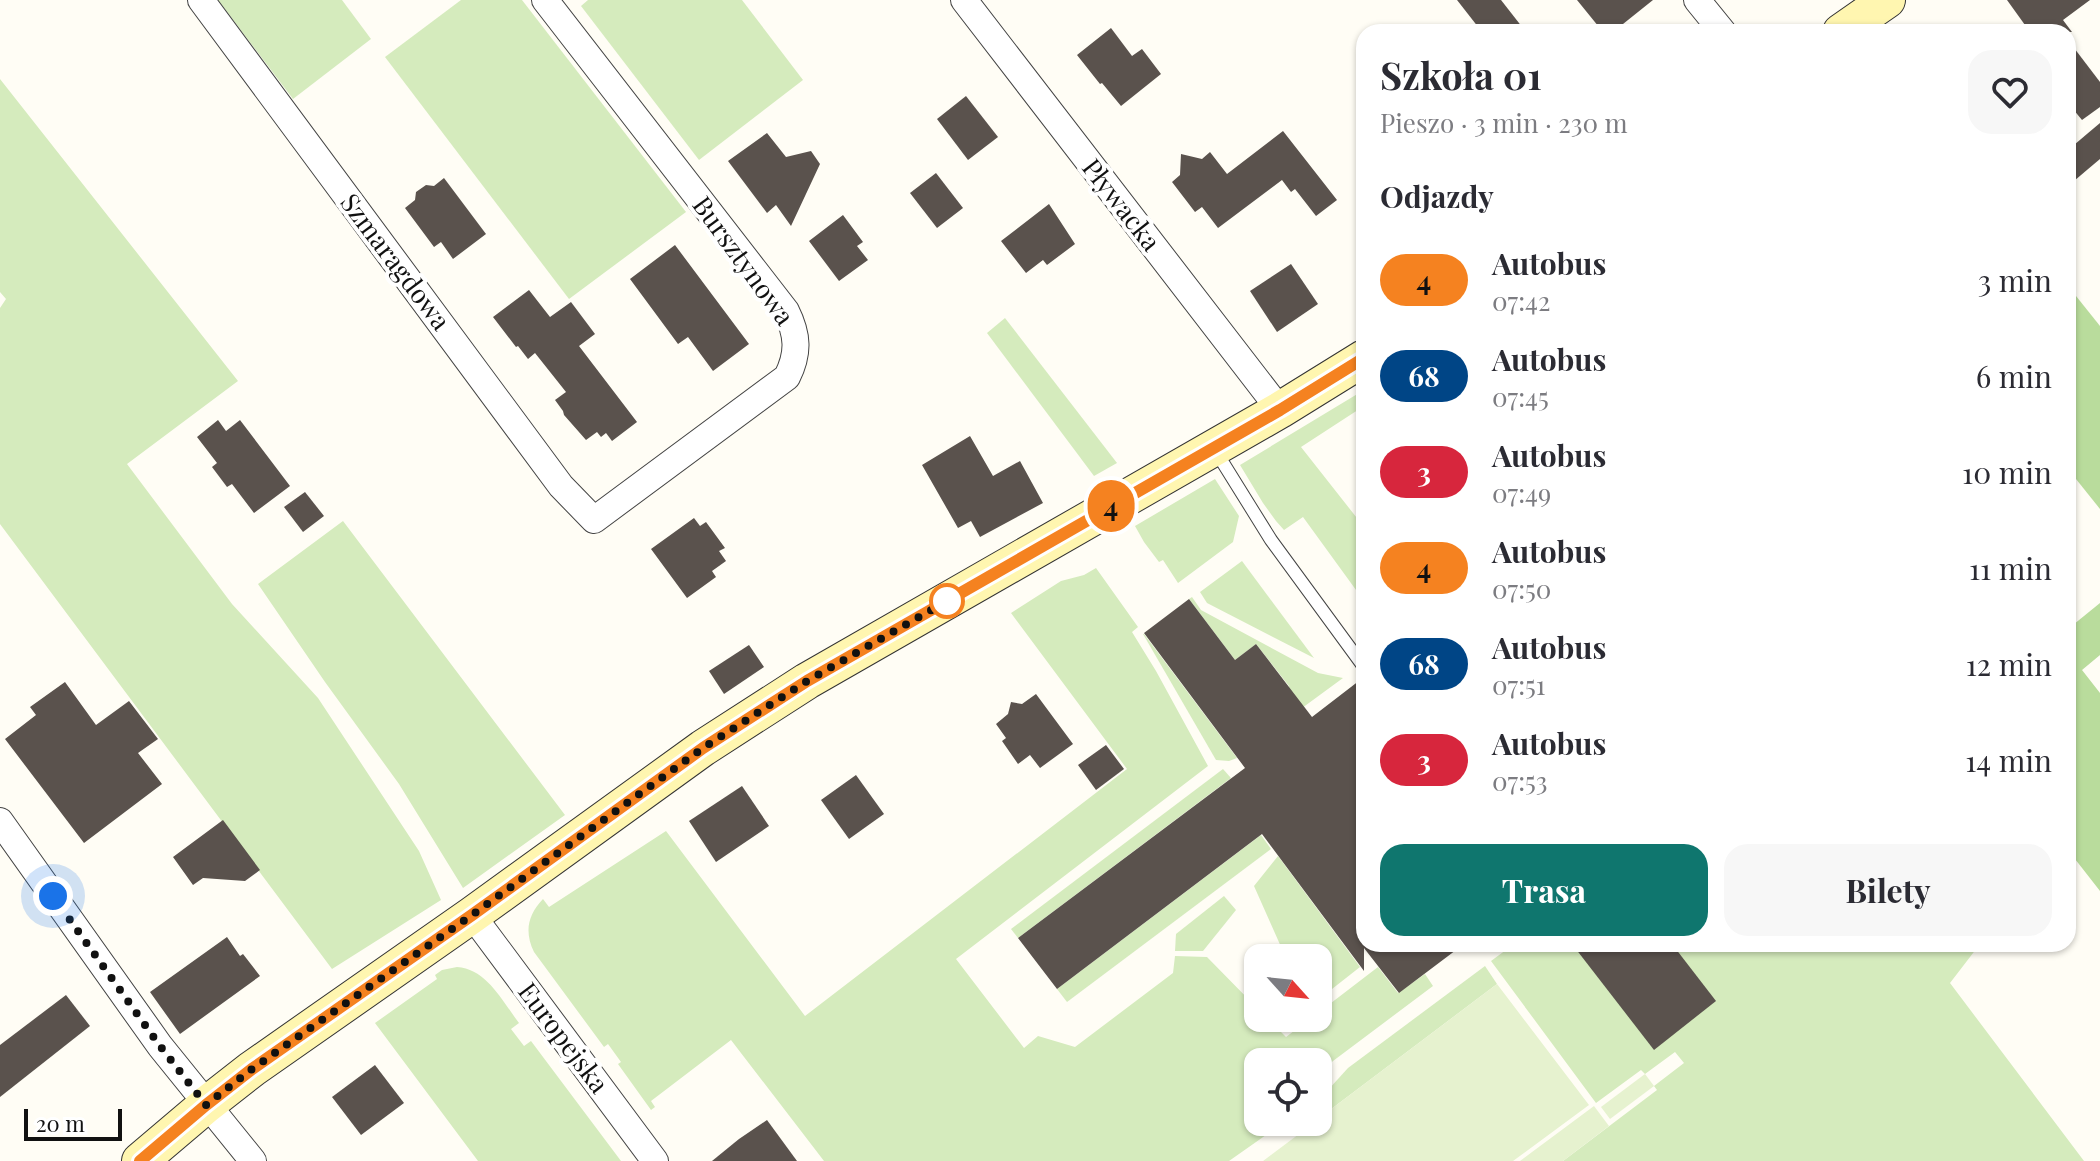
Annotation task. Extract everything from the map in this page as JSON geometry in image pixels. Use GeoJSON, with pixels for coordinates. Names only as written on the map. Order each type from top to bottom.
{"type":"FeatureCollection","features":[{"type":"Feature","properties":{"kind":"street","name":"Szmaragdowa"},"geometry":{"type":"LineString","coordinates":[[201,0],[561,486],[594,520]]}},
{"type":"Feature","properties":{"kind":"street","name":"Bursztynowa"},"geometry":{"type":"LineString","coordinates":[[545,0],[786,311],[797,342],[794,362],[787,377],[594,520]]}},
{"type":"Feature","properties":{"kind":"street","name":"Pływacka"},"geometry":{"type":"LineString","coordinates":[[964,0],[1280,410]]}},
{"type":"Feature","properties":{"kind":"street"},"geometry":{"type":"LineString","coordinates":[[1697,0],[1716,24]]}},
{"type":"Feature","properties":{"kind":"street"},"geometry":{"type":"LineString","coordinates":[[1852,24],[1887,0]]}},
{"type":"Feature","properties":{"kind":"street"},"geometry":{"type":"LineString","coordinates":[[140,1161],[252,1069],[703,748],[807,681],[1280,410],[1356,363]]}},
{"type":"Feature","properties":{"kind":"street"},"geometry":{"type":"LineString","coordinates":[[0,821],[151,1034],[253,1161]]}},
{"type":"Feature","properties":{"kind":"street","name":"Europejska"},"geometry":{"type":"LineString","coordinates":[[472,915],[655,1161]]}},
{"type":"Feature","properties":{"kind":"lane"},"geometry":{"type":"LineString","coordinates":[[1213,448],[1271,540],[1356,656]]}},
{"type":"Feature","properties":{"kind":"green space"},"geometry":{"type":"Polygon","coordinates":[[[218,0],[342,0],[371,39],[293,99],[218,0]]]}},
{"type":"Feature","properties":{"kind":"green space"},"geometry":{"type":"Polygon","coordinates":[[[461,0],[522,0],[686,212],[569,299],[385,57],[461,0]]]}},
{"type":"Feature","properties":{"kind":"green space"},"geometry":{"type":"Polygon","coordinates":[[[588,0],[742,0],[803,80],[699,160],[581,6],[588,0]]]}},
{"type":"Feature","properties":{"kind":"green space"},"geometry":{"type":"Polygon","coordinates":[[[0,79],[238,381],[127,464],[232,604],[318,698],[419,851],[441,900],[332,969],[0,524],[0,308],[6,299],[0,292],[0,79]]]}},
{"type":"Feature","properties":{"kind":"green space"},"geometry":{"type":"Polygon","coordinates":[[[2076,296],[2100,326],[2100,509],[2076,479],[2076,296]]]}},
{"type":"Feature","properties":{"kind":"green space"},"geometry":{"type":"Polygon","coordinates":[[[1005,318],[1117,463],[1094,476],[987,333],[1005,318]]]}},
{"type":"Feature","properties":{"kind":"green space"},"geometry":{"type":"Polygon","coordinates":[[[1356,395],[1356,411],[1301,447],[1356,517],[1356,590],[1303,517],[1284,530],[1240,465],[1356,395]]]}},
{"type":"Feature","properties":{"kind":"green space"},"geometry":{"type":"Polygon","coordinates":[[[1215,479],[1239,516],[1233,542],[1178,583],[1163,560],[1159,562],[1135,526],[1215,479]]]}},
{"type":"Feature","properties":{"kind":"green space"},"geometry":{"type":"Polygon","coordinates":[[[343,521],[565,815],[463,888],[399,784],[258,584],[343,521]]]}},
{"type":"Feature","properties":{"kind":"green space"},"geometry":{"type":"Polygon","coordinates":[[[1242,561],[1314,658],[1207,603],[1200,592],[1242,561]]]}},
{"type":"Feature","properties":{"kind":"green space"},"geometry":{"type":"Polygon","coordinates":[[[1096,568],[1138,627],[1132,632],[1208,766],[956,959],[1024,1048],[1038,1036],[1075,1047],[1173,973],[1175,956],[1207,957],[1244,995],[1244,1032],[1281,1032],[1286,1037],[1293,1032],[1332,1032],[1332,1002],[1378,967],[1398,993],[1425,974],[1433,986],[1332,1062],[1332,1048],[1244,1048],[1244,1136],[1265,1136],[1229,1161],[824,1161],[731,1040],[651,1101],[655,1107],[651,1110],[618,1064],[621,1062],[608,1044],[604,1047],[534,952],[528,930],[538,905],[543,899],[549,907],[666,831],[805,1016],[1127,769],[1011,613],[1061,581],[1096,568]]]}},
{"type":"Feature","properties":{"kind":"green space"},"geometry":{"type":"Polygon","coordinates":[[[1192,597],[1201,610],[1318,673],[1343,678],[1283,722],[1289,686],[1256,644],[1235,660],[1189,599],[1192,597]]]}},
{"type":"Feature","properties":{"kind":"green space"},"geometry":{"type":"Polygon","coordinates":[[[2100,603],[2100,655],[2082,670],[2100,693],[2100,891],[2076,860],[2076,622],[2100,603]]]}},
{"type":"Feature","properties":{"kind":"green space"},"geometry":{"type":"Polygon","coordinates":[[[1144,634],[1237,758],[1216,760],[1144,634]]]}},
{"type":"Feature","properties":{"kind":"green space"},"geometry":{"type":"Polygon","coordinates":[[[1223,769],[1231,778],[1018,938],[1011,929],[1223,769]]]}},
{"type":"Feature","properties":{"kind":"green space"},"geometry":{"type":"Polygon","coordinates":[[[1261,835],[1271,849],[1067,1002],[1057,989],[1261,835]]]}},
{"type":"Feature","properties":{"kind":"green space"},"geometry":{"type":"Polygon","coordinates":[[[1278,856],[1360,967],[1332,989],[1332,944],[1280,944],[1254,886],[1278,856]]]}},
{"type":"Feature","properties":{"kind":"green space"},"geometry":{"type":"Polygon","coordinates":[[[1224,896],[1236,910],[1203,951],[1175,951],[1176,934],[1224,896]]]}},
{"type":"Feature","properties":{"kind":"green space"},"geometry":{"type":"Polygon","coordinates":[[[1503,952],[1974,952],[1950,983],[2084,1161],[1563,1161],[1657,1090],[1654,1086],[1684,1063],[1675,1052],[1645,1074],[1641,1070],[1596,1103],[1491,961],[1503,952]]]}},
{"type":"Feature","properties":{"kind":"green space"},"geometry":{"type":"Polygon","coordinates":[[[1485,966],[1497,984],[1332,1108],[1332,1086],[1348,1068],[1485,966]]]}},
{"type":"Feature","properties":{"kind":"green space"},"geometry":{"type":"Polygon","coordinates":[[[457,967],[477,974],[493,988],[519,1023],[511,1029],[524,1046],[531,1041],[621,1161],[478,1161],[375,1023],[437,979],[435,975],[442,970],[457,967]]]}},
{"type":"Feature","properties":{"kind":"green space"},"geometry":{"type":"Polygon","coordinates":[[[1497,984],[1589,1105],[1513,1161],[1263,1161],[1296,1136],[1332,1136],[1332,1108],[1497,984]]]}},
{"type":"Feature","properties":{"kind":"green space"},"geometry":{"type":"Polygon","coordinates":[[[1645,1074],[1654,1086],[1610,1119],[1601,1107],[1645,1074]]]}},
{"type":"Feature","properties":{"kind":"green space"},"geometry":{"type":"Polygon","coordinates":[[[1594,1106],[1609,1126],[1563,1161],[1520,1161],[1594,1106]]]}},
{"type":"Feature","properties":{"kind":"building"},"geometry":{"type":"Polygon","coordinates":[[[1457,0],[1501,0],[1520,24],[1476,24],[1457,0]]]}},
{"type":"Feature","properties":{"kind":"building"},"geometry":{"type":"Polygon","coordinates":[[[1577,0],[1653,0],[1623,24],[1596,24],[1577,0]]]}},
{"type":"Feature","properties":{"kind":"building"},"geometry":{"type":"Polygon","coordinates":[[[2007,0],[2090,0],[2063,20],[2066,24],[2024,24],[2007,0]]]}},
{"type":"Feature","properties":{"kind":"building"},"geometry":{"type":"Polygon","coordinates":[[[1111,28],[1132,56],[1142,49],[1161,74],[1121,106],[1077,55],[1111,28]]]}},
{"type":"Feature","properties":{"kind":"building"},"geometry":{"type":"Polygon","coordinates":[[[2076,50],[2100,82],[2100,107],[2082,120],[2076,113],[2076,50]]]}},
{"type":"Feature","properties":{"kind":"building"},"geometry":{"type":"Polygon","coordinates":[[[966,96],[998,137],[968,160],[937,119],[966,96]]]}},
{"type":"Feature","properties":{"kind":"building"},"geometry":{"type":"Polygon","coordinates":[[[2100,123],[2100,159],[2076,179],[2076,143],[2100,123]]]}},
{"type":"Feature","properties":{"kind":"building"},"geometry":{"type":"Polygon","coordinates":[[[1283,131],[1337,200],[1316,216],[1295,189],[1291,192],[1282,180],[1218,228],[1202,207],[1195,212],[1172,182],[1180,175],[1181,154],[1202,159],[1210,152],[1227,174],[1283,131]]]}},
{"type":"Feature","properties":{"kind":"building"},"geometry":{"type":"Polygon","coordinates":[[[767,133],[786,157],[811,151],[820,164],[791,226],[776,205],[767,213],[728,161],[767,133]]]}},
{"type":"Feature","properties":{"kind":"building"},"geometry":{"type":"Polygon","coordinates":[[[936,173],[963,208],[937,228],[910,193],[936,173]]]}},
{"type":"Feature","properties":{"kind":"building"},"geometry":{"type":"Polygon","coordinates":[[[444,178],[486,234],[453,259],[441,242],[434,247],[405,208],[415,200],[416,192],[426,185],[434,186],[444,178]]]}},
{"type":"Feature","properties":{"kind":"building"},"geometry":{"type":"Polygon","coordinates":[[[1049,204],[1075,244],[1047,265],[1043,260],[1026,273],[1001,241],[1049,204]]]}},
{"type":"Feature","properties":{"kind":"building"},"geometry":{"type":"Polygon","coordinates":[[[843,215],[863,242],[857,246],[868,260],[839,281],[809,241],[843,215]]]}},
{"type":"Feature","properties":{"kind":"building"},"geometry":{"type":"Polygon","coordinates":[[[675,245],[749,344],[713,371],[688,337],[678,344],[630,279],[675,245]]]}},
{"type":"Feature","properties":{"kind":"building"},"geometry":{"type":"Polygon","coordinates":[[[1291,264],[1318,304],[1277,332],[1250,291],[1291,264]]]}},
{"type":"Feature","properties":{"kind":"building"},"geometry":{"type":"Polygon","coordinates":[[[529,290],[550,317],[571,302],[595,334],[579,346],[637,422],[612,441],[606,433],[601,437],[597,432],[586,440],[555,400],[566,392],[535,353],[528,359],[493,317],[529,290]]]}},
{"type":"Feature","properties":{"kind":"building"},"geometry":{"type":"Polygon","coordinates":[[[218,420],[226,431],[240,420],[290,486],[254,513],[232,484],[227,487],[212,467],[217,463],[197,437],[218,420]]]}},
{"type":"Feature","properties":{"kind":"building"},"geometry":{"type":"Polygon","coordinates":[[[970,436],[993,476],[1020,461],[1043,503],[980,537],[971,521],[958,528],[922,465],[970,436]]]}},
{"type":"Feature","properties":{"kind":"building"},"geometry":{"type":"Polygon","coordinates":[[[305,492],[324,516],[303,532],[284,507],[305,492]]]}},
{"type":"Feature","properties":{"kind":"building"},"geometry":{"type":"Polygon","coordinates":[[[694,518],[700,526],[706,522],[725,548],[719,551],[726,561],[712,571],[716,577],[687,598],[651,549],[694,518]]]}},
{"type":"Feature","properties":{"kind":"building"},"geometry":{"type":"Polygon","coordinates":[[[1189,599],[1235,660],[1256,644],[1312,717],[1356,683],[1356,952],[1364,952],[1364,971],[1262,834],[1057,989],[1018,938],[1245,768],[1144,633],[1189,599]]]}},
{"type":"Feature","properties":{"kind":"building"},"geometry":{"type":"Polygon","coordinates":[[[749,645],[764,667],[724,694],[709,671],[749,645]]]}},
{"type":"Feature","properties":{"kind":"building"},"geometry":{"type":"Polygon","coordinates":[[[65,682],[96,725],[129,701],[158,739],[138,753],[162,784],[84,843],[5,739],[36,715],[30,707],[65,682]]]}},
{"type":"Feature","properties":{"kind":"building"},"geometry":{"type":"Polygon","coordinates":[[[1036,694],[1073,744],[1040,768],[1030,755],[1018,764],[1002,741],[1006,738],[996,724],[1008,714],[1011,702],[1022,704],[1036,694]]]}},
{"type":"Feature","properties":{"kind":"building"},"geometry":{"type":"Polygon","coordinates":[[[1106,745],[1124,769],[1096,790],[1078,765],[1106,745]]]}},
{"type":"Feature","properties":{"kind":"building"},"geometry":{"type":"Polygon","coordinates":[[[856,775],[884,814],[849,839],[821,800],[856,775]]]}},
{"type":"Feature","properties":{"kind":"building"},"geometry":{"type":"Polygon","coordinates":[[[742,786],[769,826],[716,862],[689,821],[742,786]]]}},
{"type":"Feature","properties":{"kind":"building"},"geometry":{"type":"Polygon","coordinates":[[[223,820],[260,870],[245,881],[203,878],[193,885],[173,857],[223,820]]]}},
{"type":"Feature","properties":{"kind":"building"},"geometry":{"type":"Polygon","coordinates":[[[227,937],[260,976],[180,1034],[150,992],[227,937]]]}},
{"type":"Feature","properties":{"kind":"building"},"geometry":{"type":"Polygon","coordinates":[[[1367,952],[1453,952],[1399,993],[1367,952]]]}},
{"type":"Feature","properties":{"kind":"building"},"geometry":{"type":"Polygon","coordinates":[[[1578,952],[1678,952],[1716,1001],[1654,1050],[1578,952]]]}},
{"type":"Feature","properties":{"kind":"building"},"geometry":{"type":"Polygon","coordinates":[[[66,995],[90,1026],[0,1097],[0,1045],[66,995]]]}},
{"type":"Feature","properties":{"kind":"building"},"geometry":{"type":"Polygon","coordinates":[[[375,1065],[404,1103],[361,1135],[332,1097],[375,1065]]]}},
{"type":"Feature","properties":{"kind":"building"},"geometry":{"type":"Polygon","coordinates":[[[767,1120],[797,1161],[712,1161],[739,1139],[767,1120]]]}},
{"type":"Feature","properties":{"kind":"bus line","name":"4"},"geometry":{"type":"LineString","coordinates":[[140,1161],[252,1069],[703,748],[807,681],[1356,363]]}},
{"type":"Feature","properties":{"kind":"route"},"geometry":{"type":"LineString","coordinates":[[53,896],[206,1105],[252,1069],[703,748],[807,681],[947,601]]}}]}
